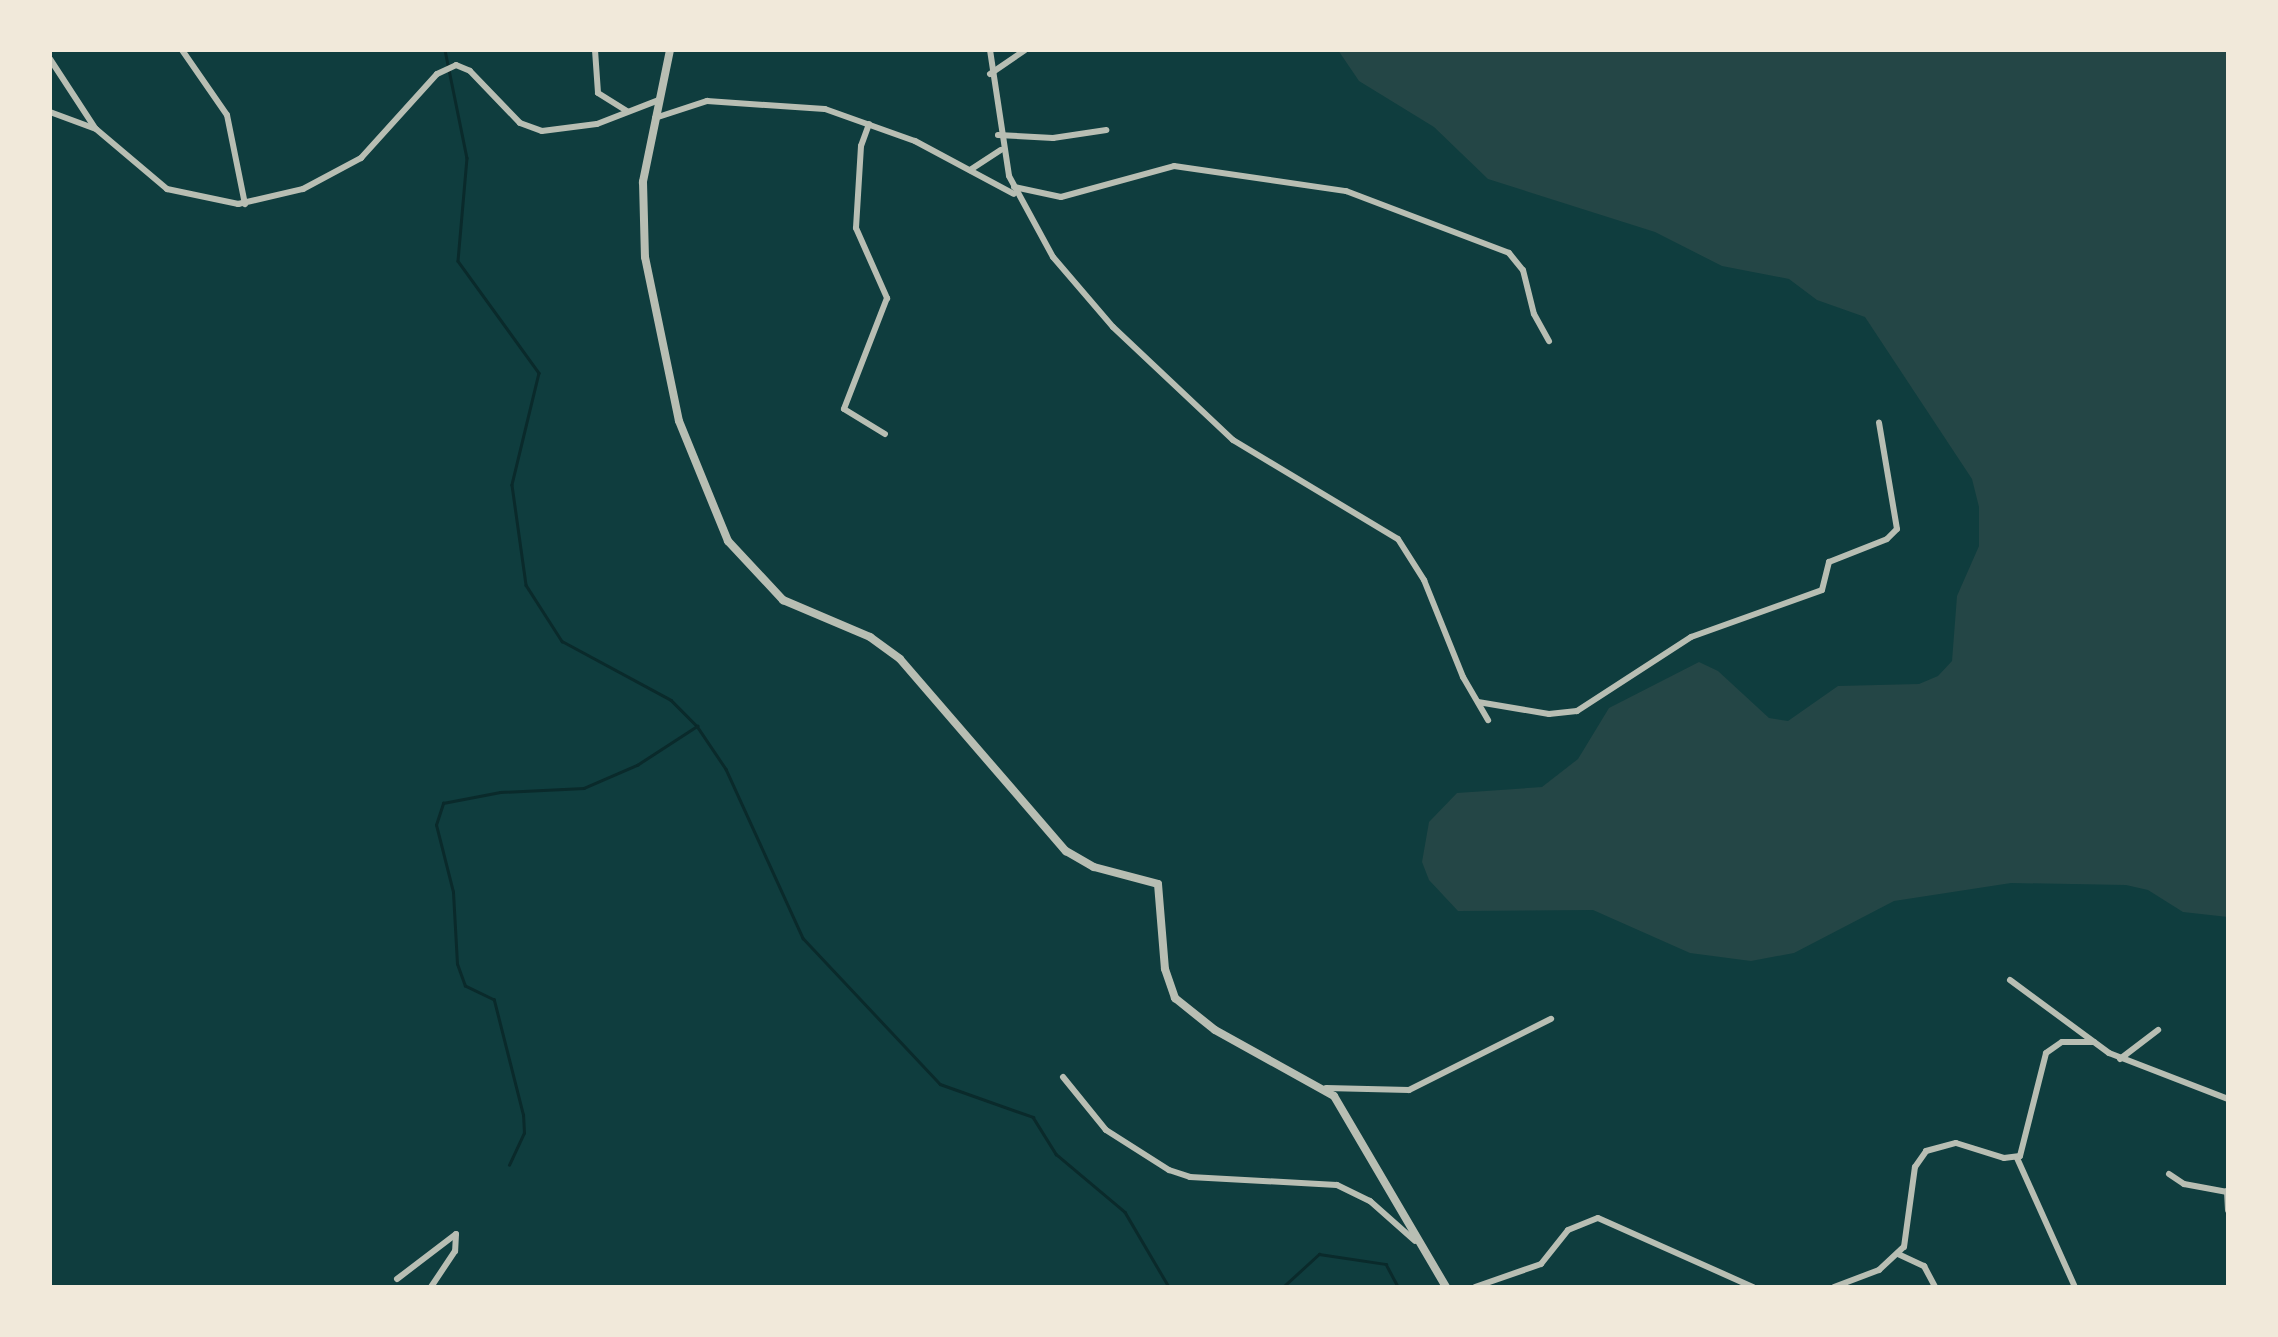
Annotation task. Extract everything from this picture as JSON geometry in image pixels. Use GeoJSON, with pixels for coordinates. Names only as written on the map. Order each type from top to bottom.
{"type":"FeatureCollection","features":[{"type":"Feature","properties":{"kind":"street"},"geometry":{"type":"LineString","coordinates":[[182,50],[227,115],[245,204]]}},
{"type":"Feature","properties":{"kind":"street"},"geometry":{"type":"LineString","coordinates":[[595,50],[598,93],[628,111]]}},
{"type":"Feature","properties":{"kind":"street"},"geometry":{"type":"LineString","coordinates":[[670,50],[643,182],[645,257],[679,422],[728,541],[783,600],[870,637],[900,659],[1066,851],[1094,867],[1158,884],[1166,968],[1175,998],[1216,1030],[1326,1088],[1358,1132],[1415,1242],[1446,1287]]}},
{"type":"Feature","properties":{"kind":"street"},"geometry":{"type":"LineString","coordinates":[[990,50],[998,135],[1014,190],[1082,294],[1233,440],[1398,539],[1424,580],[1488,720]]}},
{"type":"Feature","properties":{"kind":"street"},"geometry":{"type":"LineString","coordinates":[[990,74],[1025,50]]}},
{"type":"Feature","properties":{"kind":"street"},"geometry":{"type":"LineString","coordinates":[[50,59],[96,130],[167,190],[214,204],[245,204],[303,189],[361,158],[446,68],[456,65],[470,71],[520,123],[542,131],[581,128],[659,100]]}},
{"type":"Feature","properties":{"kind":"street"},"geometry":{"type":"LineString","coordinates":[[655,118],[707,101],[825,110],[869,124],[1014,190],[1061,197],[1174,166],[1346,190],[1508,252],[1524,270],[1534,314],[1549,341]]}},
{"type":"Feature","properties":{"kind":"street"},"geometry":{"type":"LineString","coordinates":[[50,112],[96,130]]}},
{"type":"Feature","properties":{"kind":"street"},"geometry":{"type":"LineString","coordinates":[[869,124],[861,146],[856,228],[887,298],[844,410],[886,434]]}},
{"type":"Feature","properties":{"kind":"street"},"geometry":{"type":"LineString","coordinates":[[998,135],[1053,138],[1106,130]]}},
{"type":"Feature","properties":{"kind":"street"},"geometry":{"type":"LineString","coordinates":[[969,171],[1002,150]]}},
{"type":"Feature","properties":{"kind":"street"},"geometry":{"type":"LineString","coordinates":[[1477,702],[1549,714],[1576,711],[1691,637],[1822,590],[1828,562],[1887,539],[1897,528],[1879,423]]}},
{"type":"Feature","properties":{"kind":"street"},"geometry":{"type":"LineString","coordinates":[[2010,980],[2038,994],[2120,1059],[2228,1100]]}},
{"type":"Feature","properties":{"kind":"street"},"geometry":{"type":"LineString","coordinates":[[1326,1088],[1408,1090],[1552,1019]]}},
{"type":"Feature","properties":{"kind":"street"},"geometry":{"type":"LineString","coordinates":[[2120,1059],[2158,1030]]}},
{"type":"Feature","properties":{"kind":"street"},"geometry":{"type":"LineString","coordinates":[[2017,1158],[2028,1138],[2046,1053],[2062,1042],[2094,1042]]}},
{"type":"Feature","properties":{"kind":"street"},"geometry":{"type":"LineString","coordinates":[[1063,1077],[1106,1130],[1168,1170],[1201,1178],[1338,1185],[1370,1200],[1415,1242]]}},
{"type":"Feature","properties":{"kind":"street"},"geometry":{"type":"LineString","coordinates":[[1834,1287],[1878,1270],[1908,1240],[1916,1167],[1926,1150],[1956,1143],[2017,1158]]}},
{"type":"Feature","properties":{"kind":"street"},"geometry":{"type":"LineString","coordinates":[[2017,1158],[2075,1287]]}},
{"type":"Feature","properties":{"kind":"street"},"geometry":{"type":"LineString","coordinates":[[2169,1174],[2184,1184],[2228,1191],[2228,1210]]}},
{"type":"Feature","properties":{"kind":"street"},"geometry":{"type":"LineString","coordinates":[[1476,1287],[1533,1269],[1568,1230],[1598,1218],[1753,1287]]}},
{"type":"Feature","properties":{"kind":"street"},"geometry":{"type":"LineString","coordinates":[[397,1279],[456,1234],[456,1252],[431,1287]]}},
{"type":"Feature","properties":{"kind":"street"},"geometry":{"type":"LineString","coordinates":[[1898,1254],[1924,1266],[1935,1287]]}},
{"type":"Feature","properties":{"kind":"shaded area"},"geometry":{"type":"Polygon","coordinates":[[[1338,50],[2228,50],[2228,917],[2183,912],[2148,890],[2126,885],[2011,883],[1894,901],[1794,953],[1751,961],[1690,953],[1593,910],[1458,911],[1429,880],[1422,862],[1429,822],[1457,793],[1542,787],[1578,759],[1609,708],[1699,662],[1718,671],[1769,718],[1788,721],[1838,686],[1919,684],[1938,676],[1952,661],[1957,596],[1979,546],[1979,507],[1972,479],[1865,317],[1817,300],[1789,279],[1722,266],[1655,232],[1488,179],[1434,127],[1359,81],[1338,50]]]}},
{"type":"Feature","properties":{"kind":"waterway"},"geometry":{"type":"LineString","coordinates":[[445,50],[467,158],[458,261],[539,373],[512,485],[526,585],[562,641],[671,700],[697,726],[726,769],[803,938],[940,1084],[1033,1117],[1056,1154],[1125,1212],[1169,1287]]}},
{"type":"Feature","properties":{"kind":"waterway"},"geometry":{"type":"LineString","coordinates":[[509,1165],[524,1133],[523,1115],[494,1000],[465,986],[457,964],[453,892],[436,825],[443,803],[500,792],[584,788],[637,765],[697,726]]}},
{"type":"Feature","properties":{"kind":"waterway"},"geometry":{"type":"LineString","coordinates":[[1283,1287],[1319,1254],[1386,1264],[1398,1287]]}}]}
